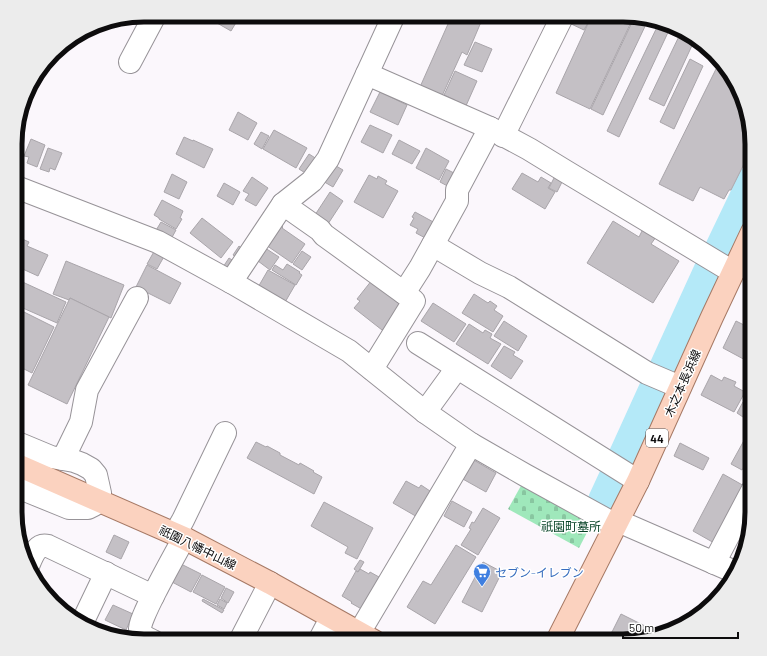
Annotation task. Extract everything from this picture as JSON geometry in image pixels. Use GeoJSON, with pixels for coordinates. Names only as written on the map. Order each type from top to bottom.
{"type":"FeatureCollection","features":[{"type":"Feature","properties":{"kind":"main road","name":"木之本長浜線"},"geometry":{"type":"LineString","coordinates":[[561,634],[638,481],[745,247]]}},
{"type":"Feature","properties":{"kind":"main road","name":"祇園八幡中山線"},"geometry":{"type":"LineString","coordinates":[[22,467],[179,536],[270,583],[361,634]]}},
{"type":"Feature","properties":{"kind":"street"},"geometry":{"type":"LineString","coordinates":[[130,62],[151,22]]}},
{"type":"Feature","properties":{"kind":"street"},"geometry":{"type":"LineString","coordinates":[[231,282],[283,204],[312,181],[328,159],[391,22]]}},
{"type":"Feature","properties":{"kind":"street"},"geometry":{"type":"LineString","coordinates":[[404,293],[433,245],[456,201],[457,190],[497,132],[559,22]]}},
{"type":"Feature","properties":{"kind":"street"},"geometry":{"type":"LineString","coordinates":[[367,74],[497,132],[529,149],[733,272]]}},
{"type":"Feature","properties":{"kind":"street"},"geometry":{"type":"LineString","coordinates":[[22,189],[158,242],[231,282],[349,351],[425,412],[471,444],[525,475],[617,523],[730,570]]}},
{"type":"Feature","properties":{"kind":"street"},"geometry":{"type":"LineString","coordinates":[[283,204],[414,301],[372,369]]}},
{"type":"Feature","properties":{"kind":"street"},"geometry":{"type":"LineString","coordinates":[[433,245],[480,273],[509,287],[647,373],[680,387]]}},
{"type":"Feature","properties":{"kind":"street"},"geometry":{"type":"LineString","coordinates":[[63,459],[81,422],[86,390],[137,298]]}},
{"type":"Feature","properties":{"kind":"street"},"geometry":{"type":"LineString","coordinates":[[418,344],[638,481]]}},
{"type":"Feature","properties":{"kind":"street"},"geometry":{"type":"LineString","coordinates":[[425,412],[457,368]]}},
{"type":"Feature","properties":{"kind":"street"},"geometry":{"type":"LineString","coordinates":[[143,634],[140,628],[141,622],[179,536],[183,520],[225,433]]}},
{"type":"Feature","properties":{"kind":"street"},"geometry":{"type":"LineString","coordinates":[[369,634],[471,444]]}},
{"type":"Feature","properties":{"kind":"street"},"geometry":{"type":"LineString","coordinates":[[22,445],[51,457],[82,464],[91,469],[96,475],[100,493],[94,505],[88,508],[69,508],[22,489]]}},
{"type":"Feature","properties":{"kind":"street"},"geometry":{"type":"LineString","coordinates":[[714,563],[745,504]]}},
{"type":"Feature","properties":{"kind":"street"},"geometry":{"type":"LineString","coordinates":[[32,559],[37,549],[45,545],[153,596]]}},
{"type":"Feature","properties":{"kind":"street"},"geometry":{"type":"LineString","coordinates":[[85,618],[106,574]]}},
{"type":"Feature","properties":{"kind":"street"},"geometry":{"type":"LineString","coordinates":[[244,634],[270,583]]}},
{"type":"Feature","properties":{"kind":"street"},"geometry":{"type":"LineString","coordinates":[[323,634],[331,618]]}},
{"type":"Feature","properties":{"kind":"green space","name":"祇園町墓所"},"geometry":{"type":"Polygon","coordinates":[[[522,484],[594,519],[579,548],[508,509],[522,484]]]}},
{"type":"Feature","properties":{"kind":"building"},"geometry":{"type":"Polygon","coordinates":[[[215,22],[236,22],[231,31],[215,22]]]}},
{"type":"Feature","properties":{"kind":"building"},"geometry":{"type":"Polygon","coordinates":[[[449,22],[481,22],[467,55],[462,52],[442,96],[420,87],[449,22]]]}},
{"type":"Feature","properties":{"kind":"building"},"geometry":{"type":"Polygon","coordinates":[[[567,22],[588,22],[584,30],[567,22]]]}},
{"type":"Feature","properties":{"kind":"building"},"geometry":{"type":"Polygon","coordinates":[[[589,22],[631,22],[590,109],[556,93],[589,22]]]}},
{"type":"Feature","properties":{"kind":"building"},"geometry":{"type":"Polygon","coordinates":[[[632,22],[646,24],[603,115],[591,109],[632,22]]]}},
{"type":"Feature","properties":{"kind":"building"},"geometry":{"type":"Polygon","coordinates":[[[657,27],[669,31],[619,137],[607,131],[657,27]]]}},
{"type":"Feature","properties":{"kind":"building"},"geometry":{"type":"Polygon","coordinates":[[[679,36],[684,38],[693,44],[664,106],[649,99],[679,36]]]}},
{"type":"Feature","properties":{"kind":"building"},"geometry":{"type":"Polygon","coordinates":[[[475,42],[492,49],[482,72],[464,65],[475,42]]]}},
{"type":"Feature","properties":{"kind":"building"},"geometry":{"type":"Polygon","coordinates":[[[690,59],[703,66],[674,129],[660,122],[690,59]]]}},
{"type":"Feature","properties":{"kind":"building"},"geometry":{"type":"Polygon","coordinates":[[[717,67],[729,83],[739,105],[745,136],[745,162],[731,190],[729,190],[724,199],[700,187],[693,201],[659,184],[717,67]]]}},
{"type":"Feature","properties":{"kind":"building"},"geometry":{"type":"Polygon","coordinates":[[[455,71],[477,81],[465,108],[453,103],[455,100],[444,95],[455,71]]]}},
{"type":"Feature","properties":{"kind":"building"},"geometry":{"type":"Polygon","coordinates":[[[380,92],[407,105],[398,125],[370,112],[380,92]]]}},
{"type":"Feature","properties":{"kind":"building"},"geometry":{"type":"Polygon","coordinates":[[[238,112],[257,123],[248,140],[229,130],[238,112]]]}},
{"type":"Feature","properties":{"kind":"building"},"geometry":{"type":"Polygon","coordinates":[[[370,125],[392,135],[383,153],[361,142],[370,125]]]}},
{"type":"Feature","properties":{"kind":"building"},"geometry":{"type":"Polygon","coordinates":[[[274,130],[307,148],[296,168],[263,149],[274,130]]]}},
{"type":"Feature","properties":{"kind":"building"},"geometry":{"type":"Polygon","coordinates":[[[261,132],[269,136],[262,149],[254,144],[261,132]]]}},
{"type":"Feature","properties":{"kind":"building"},"geometry":{"type":"Polygon","coordinates":[[[184,137],[213,149],[204,168],[176,154],[184,137]]]}},
{"type":"Feature","properties":{"kind":"building"},"geometry":{"type":"Polygon","coordinates":[[[31,139],[45,145],[37,167],[27,163],[29,157],[24,156],[31,139]]]}},
{"type":"Feature","properties":{"kind":"building"},"geometry":{"type":"Polygon","coordinates":[[[399,140],[420,151],[412,164],[392,154],[399,140]]]}},
{"type":"Feature","properties":{"kind":"building"},"geometry":{"type":"Polygon","coordinates":[[[48,148],[62,153],[55,170],[50,168],[49,172],[40,169],[48,148]]]}},
{"type":"Feature","properties":{"kind":"building"},"geometry":{"type":"Polygon","coordinates":[[[426,148],[449,161],[439,180],[416,168],[426,148]]]}},
{"type":"Feature","properties":{"kind":"building"},"geometry":{"type":"Polygon","coordinates":[[[309,154],[320,161],[310,176],[299,169],[309,154]]]}},
{"type":"Feature","properties":{"kind":"building"},"geometry":{"type":"Polygon","coordinates":[[[331,163],[343,170],[333,187],[321,180],[331,163]]]}},
{"type":"Feature","properties":{"kind":"building"},"geometry":{"type":"Polygon","coordinates":[[[446,169],[462,177],[455,190],[440,182],[446,169]]]}},
{"type":"Feature","properties":{"kind":"building"},"geometry":{"type":"Polygon","coordinates":[[[522,173],[538,182],[541,177],[551,183],[548,188],[555,192],[545,209],[512,189],[522,173]]]}},
{"type":"Feature","properties":{"kind":"building"},"geometry":{"type":"Polygon","coordinates":[[[172,174],[187,182],[179,199],[164,192],[172,174]]]}},
{"type":"Feature","properties":{"kind":"building"},"geometry":{"type":"Polygon","coordinates":[[[369,175],[377,179],[378,176],[387,181],[385,184],[398,191],[383,218],[354,202],[369,175]]]}},
{"type":"Feature","properties":{"kind":"building"},"geometry":{"type":"Polygon","coordinates":[[[555,176],[563,180],[557,192],[549,188],[555,176]]]}},
{"type":"Feature","properties":{"kind":"building"},"geometry":{"type":"Polygon","coordinates":[[[252,177],[268,188],[256,206],[245,200],[249,194],[243,191],[252,177]]]}},
{"type":"Feature","properties":{"kind":"building"},"geometry":{"type":"Polygon","coordinates":[[[224,183],[240,192],[233,205],[217,196],[224,183]]]}},
{"type":"Feature","properties":{"kind":"building"},"geometry":{"type":"Polygon","coordinates":[[[330,192],[343,201],[326,227],[313,218],[330,192]]]}},
{"type":"Feature","properties":{"kind":"building"},"geometry":{"type":"Polygon","coordinates":[[[162,200],[183,211],[180,218],[182,219],[176,229],[154,215],[162,200]]]}},
{"type":"Feature","properties":{"kind":"building"},"geometry":{"type":"Polygon","coordinates":[[[415,212],[437,224],[429,240],[416,233],[418,229],[410,225],[414,218],[412,217],[415,212]]]}},
{"type":"Feature","properties":{"kind":"building"},"geometry":{"type":"Polygon","coordinates":[[[202,218],[233,242],[221,258],[190,233],[202,218]]]}},
{"type":"Feature","properties":{"kind":"building"},"geometry":{"type":"Polygon","coordinates":[[[613,221],[639,237],[643,229],[656,237],[651,244],[679,261],[653,303],[587,263],[613,221]]]}},
{"type":"Feature","properties":{"kind":"building"},"geometry":{"type":"Polygon","coordinates":[[[161,222],[176,230],[170,241],[155,232],[161,222]]]}},
{"type":"Feature","properties":{"kind":"building"},"geometry":{"type":"Polygon","coordinates":[[[277,222],[283,227],[282,228],[305,244],[292,263],[263,243],[277,222]]]}},
{"type":"Feature","properties":{"kind":"building"},"geometry":{"type":"Polygon","coordinates":[[[22,239],[29,242],[27,246],[48,255],[38,276],[22,269],[22,239]]]}},
{"type":"Feature","properties":{"kind":"building"},"geometry":{"type":"Polygon","coordinates":[[[239,246],[245,251],[239,259],[233,255],[239,246]]]}},
{"type":"Feature","properties":{"kind":"building"},"geometry":{"type":"Polygon","coordinates":[[[262,246],[279,257],[270,270],[254,258],[262,246]]]}},
{"type":"Feature","properties":{"kind":"building"},"geometry":{"type":"Polygon","coordinates":[[[156,248],[166,253],[157,269],[147,264],[156,248]]]}},
{"type":"Feature","properties":{"kind":"building"},"geometry":{"type":"Polygon","coordinates":[[[302,251],[311,257],[302,270],[293,264],[302,251]]]}},
{"type":"Feature","properties":{"kind":"building"},"geometry":{"type":"Polygon","coordinates":[[[229,258],[238,264],[221,270],[229,258]]]}},
{"type":"Feature","properties":{"kind":"building"},"geometry":{"type":"Polygon","coordinates":[[[66,261],[124,285],[111,318],[70,298],[69,300],[53,294],[66,261]]]}},
{"type":"Feature","properties":{"kind":"building"},"geometry":{"type":"Polygon","coordinates":[[[287,264],[300,272],[299,273],[302,275],[296,285],[272,270],[275,265],[283,270],[287,264]]]}},
{"type":"Feature","properties":{"kind":"building"},"geometry":{"type":"Polygon","coordinates":[[[147,265],[181,283],[170,304],[136,287],[147,265]]]}},
{"type":"Feature","properties":{"kind":"building"},"geometry":{"type":"Polygon","coordinates":[[[268,270],[295,285],[284,304],[257,289],[268,270]]]}},
{"type":"Feature","properties":{"kind":"building"},"geometry":{"type":"Polygon","coordinates":[[[372,280],[406,306],[386,331],[383,329],[382,330],[354,308],[360,301],[357,299],[372,280]]]}},
{"type":"Feature","properties":{"kind":"building"},"geometry":{"type":"Polygon","coordinates":[[[22,282],[66,302],[57,323],[22,308],[22,282]]]}},
{"type":"Feature","properties":{"kind":"building"},"geometry":{"type":"Polygon","coordinates":[[[474,294],[488,303],[490,301],[497,306],[494,310],[503,316],[493,332],[462,313],[474,294]]]}},
{"type":"Feature","properties":{"kind":"building"},"geometry":{"type":"Polygon","coordinates":[[[70,298],[109,317],[67,404],[28,385],[70,298]]]}},
{"type":"Feature","properties":{"kind":"building"},"geometry":{"type":"Polygon","coordinates":[[[433,303],[466,324],[454,342],[421,321],[433,303]]]}},
{"type":"Feature","properties":{"kind":"building"},"geometry":{"type":"Polygon","coordinates":[[[22,311],[54,327],[32,373],[22,368],[22,311]]]}},
{"type":"Feature","properties":{"kind":"building"},"geometry":{"type":"Polygon","coordinates":[[[504,321],[527,336],[518,351],[494,336],[504,321]]]}},
{"type":"Feature","properties":{"kind":"building"},"geometry":{"type":"Polygon","coordinates":[[[736,321],[745,326],[745,360],[723,348],[736,321]]]}},
{"type":"Feature","properties":{"kind":"building"},"geometry":{"type":"Polygon","coordinates":[[[469,324],[483,333],[485,330],[492,334],[490,338],[501,344],[488,364],[456,344],[469,324]]]}},
{"type":"Feature","properties":{"kind":"building"},"geometry":{"type":"Polygon","coordinates":[[[504,346],[515,352],[513,355],[523,361],[511,379],[491,366],[504,346]]]}},
{"type":"Feature","properties":{"kind":"building"},"geometry":{"type":"Polygon","coordinates":[[[711,375],[722,381],[724,377],[736,382],[734,386],[745,392],[734,412],[701,395],[711,375]]]}},
{"type":"Feature","properties":{"kind":"building"},"geometry":{"type":"Polygon","coordinates":[[[743,402],[745,403],[745,418],[737,413],[743,402]]]}},
{"type":"Feature","properties":{"kind":"building"},"geometry":{"type":"Polygon","coordinates":[[[745,439],[745,465],[742,470],[731,464],[745,439]]]}},
{"type":"Feature","properties":{"kind":"building"},"geometry":{"type":"Polygon","coordinates":[[[256,442],[266,447],[267,446],[299,465],[300,463],[322,477],[314,494],[247,458],[256,442]]]}},
{"type":"Feature","properties":{"kind":"building"},"geometry":{"type":"Polygon","coordinates":[[[680,443],[709,458],[703,470],[674,456],[680,443]]]}},
{"type":"Feature","properties":{"kind":"building"},"geometry":{"type":"Polygon","coordinates":[[[472,459],[496,473],[486,492],[461,478],[472,459]]]}},
{"type":"Feature","properties":{"kind":"building"},"geometry":{"type":"Polygon","coordinates":[[[723,474],[745,486],[716,544],[693,531],[723,474]]]}},
{"type":"Feature","properties":{"kind":"building"},"geometry":{"type":"Polygon","coordinates":[[[406,481],[419,488],[421,485],[433,493],[419,518],[393,503],[406,481]]]}},
{"type":"Feature","properties":{"kind":"building"},"geometry":{"type":"Polygon","coordinates":[[[452,501],[472,512],[464,527],[444,516],[452,501]]]}},
{"type":"Feature","properties":{"kind":"building"},"geometry":{"type":"Polygon","coordinates":[[[324,502],[373,528],[357,559],[345,553],[348,547],[311,526],[324,502]]]}},
{"type":"Feature","properties":{"kind":"building"},"geometry":{"type":"Polygon","coordinates":[[[483,508],[500,518],[478,555],[461,545],[471,529],[469,528],[472,522],[474,523],[483,508]]]}},
{"type":"Feature","properties":{"kind":"building"},"geometry":{"type":"Polygon","coordinates":[[[114,535],[129,542],[121,559],[106,552],[114,535]]]}},
{"type":"Feature","properties":{"kind":"building"},"geometry":{"type":"Polygon","coordinates":[[[456,545],[476,557],[435,624],[407,607],[423,581],[431,585],[456,545]]]}},
{"type":"Feature","properties":{"kind":"building"},"geometry":{"type":"Polygon","coordinates":[[[360,560],[364,562],[358,572],[354,569],[360,560]]]}},
{"type":"Feature","properties":{"kind":"building"},"geometry":{"type":"Polygon","coordinates":[[[483,562],[502,572],[482,612],[462,602],[483,562]]]}},
{"type":"Feature","properties":{"kind":"building"},"geometry":{"type":"Polygon","coordinates":[[[181,564],[201,574],[191,592],[172,582],[181,564]]]}},
{"type":"Feature","properties":{"kind":"building"},"geometry":{"type":"Polygon","coordinates":[[[360,569],[379,577],[376,583],[379,585],[365,611],[342,596],[356,571],[358,572],[360,569]]]}},
{"type":"Feature","properties":{"kind":"building"},"geometry":{"type":"Polygon","coordinates":[[[202,575],[225,587],[216,604],[193,592],[202,575]]]}},
{"type":"Feature","properties":{"kind":"building"},"geometry":{"type":"Polygon","coordinates":[[[226,588],[234,592],[228,603],[221,598],[226,588]]]}},
{"type":"Feature","properties":{"kind":"building"},"geometry":{"type":"Polygon","coordinates":[[[203,599],[224,610],[222,613],[202,601],[203,599]]]}},
{"type":"Feature","properties":{"kind":"building"},"geometry":{"type":"Polygon","coordinates":[[[220,599],[227,603],[224,609],[217,605],[220,599]]]}},
{"type":"Feature","properties":{"kind":"building"},"geometry":{"type":"Polygon","coordinates":[[[113,605],[133,614],[126,630],[105,620],[113,605]]]}},
{"type":"Feature","properties":{"kind":"building"},"geometry":{"type":"Polygon","coordinates":[[[621,614],[653,630],[631,634],[606,634],[612,632],[621,614]]]}},
{"type":"Feature","properties":{"kind":"waterway"},"geometry":{"type":"LineString","coordinates":[[716,254],[745,194]]}},
{"type":"Feature","properties":{"kind":"waterway"},"geometry":{"type":"LineString","coordinates":[[661,372],[708,269]]}},
{"type":"Feature","properties":{"kind":"waterway"},"geometry":{"type":"LineString","coordinates":[[619,463],[654,386]]}},
{"type":"Feature","properties":{"kind":"waterway"},"geometry":{"type":"LineString","coordinates":[[602,510],[602,500],[614,474]]}},
{"type":"Feature","properties":{"kind":"place","name":"セブン-イレブン"},"geometry":{"type":"Point","coordinates":[482,587]}}]}
